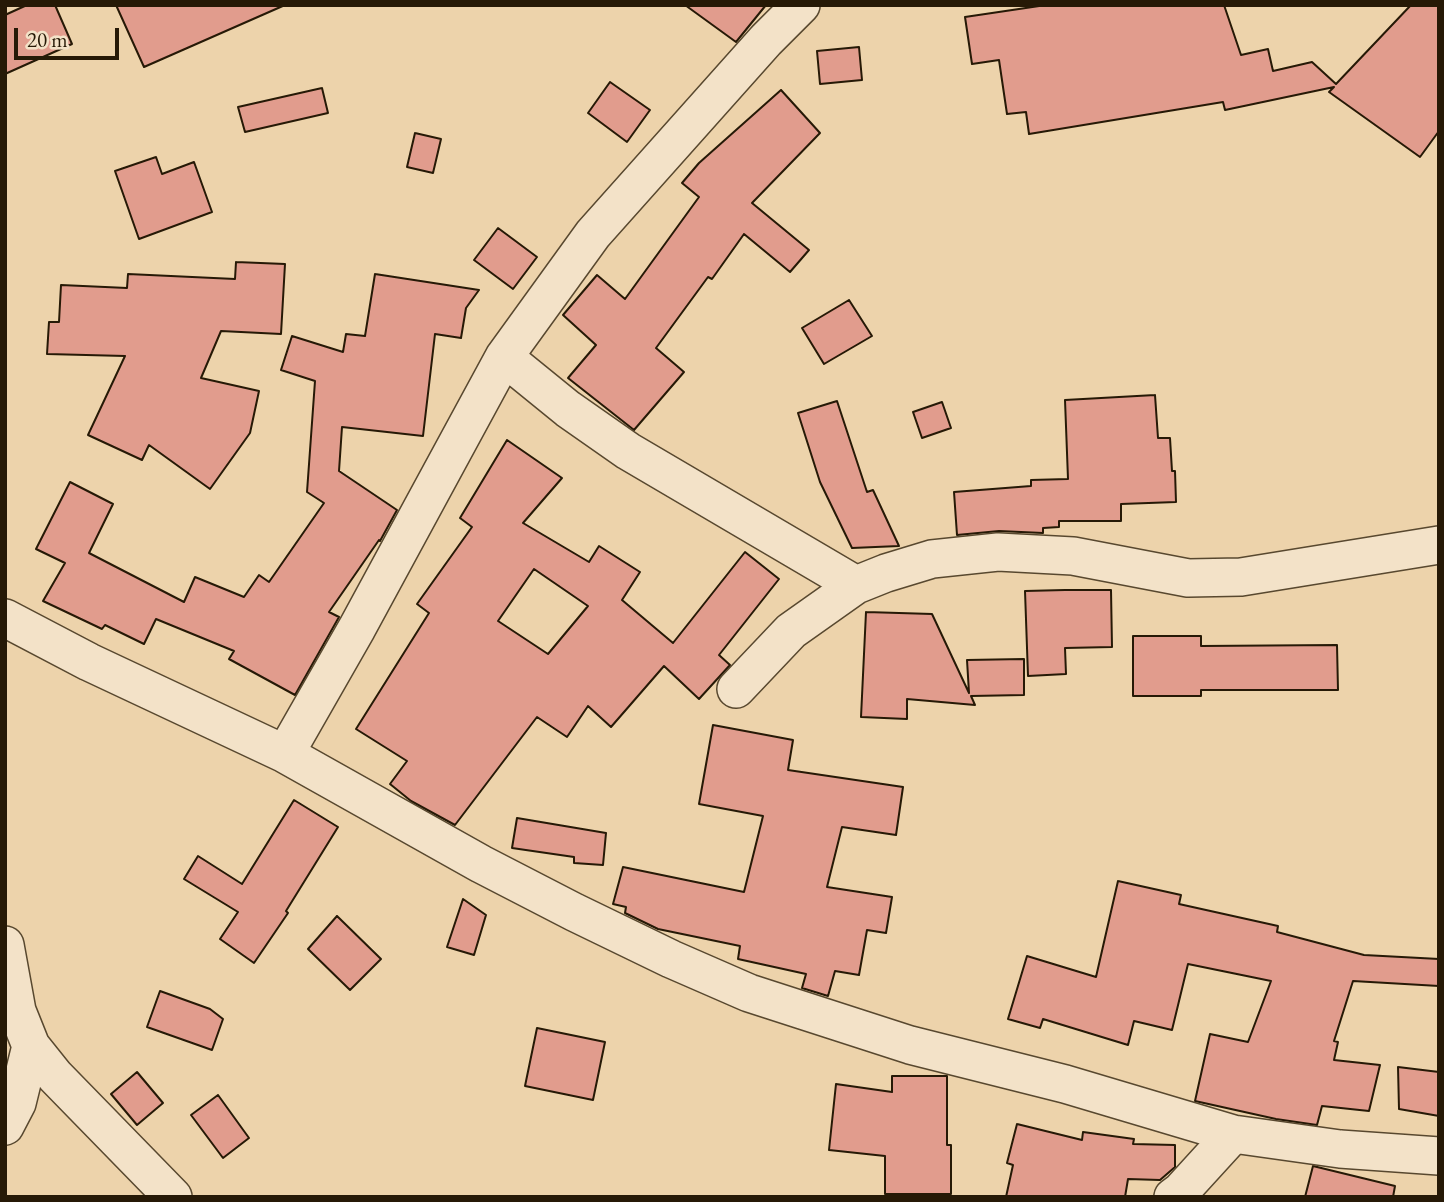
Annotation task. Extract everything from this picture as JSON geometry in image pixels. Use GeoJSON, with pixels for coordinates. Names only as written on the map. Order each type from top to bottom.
{"type":"FeatureCollection","features":[{"type":"Feature","properties":{"kind":"street"},"geometry":{"type":"LineString","coordinates":[[285,754],[357,628],[504,357],[593,234],[766,40],[801,5]]}},
{"type":"Feature","properties":{"kind":"street"},"geometry":{"type":"LineString","coordinates":[[504,357],[568,409],[628,452],[856,585]]}},
{"type":"Feature","properties":{"kind":"street"},"geometry":{"type":"LineString","coordinates":[[736,689],[792,631],[856,585],[886,572],[932,559],[998,552],[1073,556],[1188,578],[1241,577],[1439,545]]}},
{"type":"Feature","properties":{"kind":"street"},"geometry":{"type":"LineString","coordinates":[[5,618],[89,662],[285,754],[481,864],[671,959],[749,993],[910,1045],[1065,1084],[1233,1134],[1340,1149],[1439,1156]]}},
{"type":"Feature","properties":{"kind":"street"},"geometry":{"type":"LineString","coordinates":[[5,945],[11,1011],[31,1046],[55,1076],[173,1197]]}},
{"type":"Feature","properties":{"kind":"street"},"geometry":{"type":"LineString","coordinates":[[5,1126],[17,1103],[31,1046]]}},
{"type":"Feature","properties":{"kind":"street"},"geometry":{"type":"LineString","coordinates":[[1173,1197],[1233,1134]]}},
{"type":"Feature","properties":{"kind":"building"},"geometry":{"type":"Polygon","coordinates":[[[27,5],[55,5],[72,44],[5,74],[5,15],[27,5]]]}},
{"type":"Feature","properties":{"kind":"building"},"geometry":{"type":"Polygon","coordinates":[[[116,5],[285,5],[144,67],[116,5]]]}},
{"type":"Feature","properties":{"kind":"building"},"geometry":{"type":"Polygon","coordinates":[[[685,5],[766,5],[736,42],[685,5]]]}},
{"type":"Feature","properties":{"kind":"building"},"geometry":{"type":"Polygon","coordinates":[[[1046,5],[1224,5],[1241,55],[1268,49],[1273,71],[1312,62],[1336,84],[1411,5],[1439,5],[1439,131],[1420,157],[1329,92],[1334,87],[1225,110],[1223,102],[1029,134],[1026,112],[1007,114],[999,60],[972,64],[965,17],[1046,5]]]}},
{"type":"Feature","properties":{"kind":"building"},"geometry":{"type":"Polygon","coordinates":[[[859,47],[862,80],[820,84],[817,51],[859,47]]]}},
{"type":"Feature","properties":{"kind":"building"},"geometry":{"type":"Polygon","coordinates":[[[610,82],[650,110],[627,142],[588,113],[610,82]]]}},
{"type":"Feature","properties":{"kind":"building"},"geometry":{"type":"Polygon","coordinates":[[[322,88],[328,113],[245,132],[238,107],[322,88]]]}},
{"type":"Feature","properties":{"kind":"building"},"geometry":{"type":"Polygon","coordinates":[[[781,90],[820,133],[752,203],[809,250],[790,272],[744,234],[712,279],[708,277],[656,348],[684,372],[634,430],[568,378],[596,345],[563,315],[597,275],[625,299],[699,197],[682,183],[699,163],[781,90]]]}},
{"type":"Feature","properties":{"kind":"building"},"geometry":{"type":"Polygon","coordinates":[[[415,133],[441,139],[433,173],[407,167],[415,133]]]}},
{"type":"Feature","properties":{"kind":"building"},"geometry":{"type":"Polygon","coordinates":[[[156,157],[162,174],[194,162],[212,212],[139,239],[115,171],[156,157]]]}},
{"type":"Feature","properties":{"kind":"building"},"geometry":{"type":"Polygon","coordinates":[[[498,228],[537,257],[513,289],[474,260],[498,228]]]}},
{"type":"Feature","properties":{"kind":"building"},"geometry":{"type":"Polygon","coordinates":[[[236,262],[285,264],[281,334],[221,331],[201,378],[259,391],[250,433],[210,489],[149,445],[142,460],[88,435],[125,356],[47,354],[49,322],[59,322],[61,285],[127,288],[128,274],[235,279],[236,262]]]}},
{"type":"Feature","properties":{"kind":"building"},"geometry":{"type":"Polygon","coordinates":[[[375,274],[479,290],[466,308],[461,338],[435,334],[423,436],[342,427],[339,471],[397,510],[380,541],[329,612],[339,617],[295,695],[229,659],[234,651],[156,619],[144,644],[105,625],[102,629],[43,601],[65,563],[36,549],[70,482],[113,504],[89,553],[184,602],[195,577],[244,597],[259,575],[269,582],[324,503],[307,492],[315,381],[281,370],[292,336],[343,352],[346,334],[365,336],[375,274]]]}},
{"type":"Feature","properties":{"kind":"building"},"geometry":{"type":"Polygon","coordinates":[[[849,300],[872,336],[824,364],[802,328],[849,300]]]}},
{"type":"Feature","properties":{"kind":"building"},"geometry":{"type":"Polygon","coordinates":[[[1155,395],[1158,438],[1170,438],[1176,502],[1121,504],[1121,521],[1059,521],[1059,527],[1043,528],[1043,533],[999,531],[957,535],[954,492],[1031,486],[1031,480],[1068,479],[1065,400],[1155,395]]]}},
{"type":"Feature","properties":{"kind":"building"},"geometry":{"type":"Polygon","coordinates":[[[837,401],[867,492],[873,490],[899,546],[852,548],[820,482],[798,413],[837,401]]]}},
{"type":"Feature","properties":{"kind":"building"},"geometry":{"type":"Polygon","coordinates":[[[942,402],[951,428],[922,438],[913,412],[942,402]]]}},
{"type":"Feature","properties":{"kind":"building"},"geometry":{"type":"Polygon","coordinates":[[[507,440],[562,478],[523,523],[589,562],[599,546],[640,572],[622,600],[673,643],[745,552],[779,579],[719,655],[730,665],[699,699],[664,666],[611,727],[588,706],[567,737],[537,717],[455,825],[411,801],[390,784],[407,761],[356,729],[429,613],[417,604],[472,527],[460,518],[507,440]],[[534,569],[498,621],[548,654],[588,606],[534,569]]]}},
{"type":"Feature","properties":{"kind":"building"},"geometry":{"type":"Polygon","coordinates":[[[1111,590],[1112,647],[1065,648],[1066,674],[1028,676],[1025,591],[1111,590]]]}},
{"type":"Feature","properties":{"kind":"building"},"geometry":{"type":"Polygon","coordinates":[[[866,612],[932,614],[969,693],[967,660],[1024,659],[1024,695],[971,696],[975,705],[907,699],[907,719],[861,717],[866,612]]]}},
{"type":"Feature","properties":{"kind":"building"},"geometry":{"type":"Polygon","coordinates":[[[1133,636],[1201,636],[1201,646],[1337,645],[1338,690],[1201,690],[1201,696],[1133,696],[1133,636]]]}},
{"type":"Feature","properties":{"kind":"building"},"geometry":{"type":"Polygon","coordinates":[[[713,725],[793,740],[788,770],[903,787],[896,835],[842,827],[827,887],[892,897],[886,933],[867,930],[859,975],[835,971],[828,996],[802,988],[806,974],[738,959],[740,946],[658,929],[625,913],[626,907],[613,904],[623,867],[744,892],[763,816],[699,804],[713,725]]]}},
{"type":"Feature","properties":{"kind":"building"},"geometry":{"type":"Polygon","coordinates":[[[294,800],[338,827],[286,911],[288,913],[254,963],[220,939],[238,912],[184,879],[198,856],[242,884],[294,800]]]}},
{"type":"Feature","properties":{"kind":"building"},"geometry":{"type":"Polygon","coordinates":[[[517,818],[606,833],[603,865],[574,863],[574,857],[512,848],[517,818]]]}},
{"type":"Feature","properties":{"kind":"building"},"geometry":{"type":"Polygon","coordinates":[[[1118,881],[1181,895],[1179,904],[1278,926],[1277,932],[1364,955],[1439,959],[1439,986],[1353,981],[1334,1041],[1338,1042],[1334,1060],[1380,1065],[1369,1111],[1322,1106],[1317,1125],[1195,1101],[1210,1034],[1248,1042],[1271,981],[1188,964],[1172,1030],[1134,1021],[1128,1045],[1043,1019],[1040,1028],[1008,1019],[1027,956],[1096,977],[1118,881]]]}},
{"type":"Feature","properties":{"kind":"building"},"geometry":{"type":"Polygon","coordinates":[[[463,899],[486,915],[474,955],[447,947],[463,899]]]}},
{"type":"Feature","properties":{"kind":"building"},"geometry":{"type":"Polygon","coordinates":[[[337,916],[381,959],[350,990],[308,949],[337,916]]]}},
{"type":"Feature","properties":{"kind":"building"},"geometry":{"type":"Polygon","coordinates":[[[160,991],[210,1009],[223,1019],[212,1050],[147,1027],[160,991]]]}},
{"type":"Feature","properties":{"kind":"building"},"geometry":{"type":"Polygon","coordinates":[[[537,1028],[605,1042],[593,1100],[525,1086],[537,1028]]]}},
{"type":"Feature","properties":{"kind":"building"},"geometry":{"type":"Polygon","coordinates":[[[1398,1067],[1439,1072],[1439,1116],[1399,1109],[1398,1067]]]}},
{"type":"Feature","properties":{"kind":"building"},"geometry":{"type":"Polygon","coordinates":[[[137,1072],[163,1103],[137,1125],[111,1094],[137,1072]]]}},
{"type":"Feature","properties":{"kind":"building"},"geometry":{"type":"Polygon","coordinates":[[[892,1076],[947,1076],[947,1145],[951,1145],[951,1194],[885,1194],[885,1156],[829,1150],[836,1084],[892,1092],[892,1076]]]}},
{"type":"Feature","properties":{"kind":"building"},"geometry":{"type":"Polygon","coordinates":[[[218,1095],[249,1138],[223,1158],[191,1115],[218,1095]]]}},
{"type":"Feature","properties":{"kind":"building"},"geometry":{"type":"Polygon","coordinates":[[[1017,1124],[1082,1140],[1083,1132],[1134,1139],[1133,1144],[1175,1145],[1175,1167],[1160,1180],[1128,1179],[1125,1197],[1006,1197],[1013,1165],[1007,1163],[1017,1124]]]}},
{"type":"Feature","properties":{"kind":"building"},"geometry":{"type":"Polygon","coordinates":[[[1313,1166],[1395,1186],[1393,1197],[1305,1197],[1313,1166]]]}}]}
